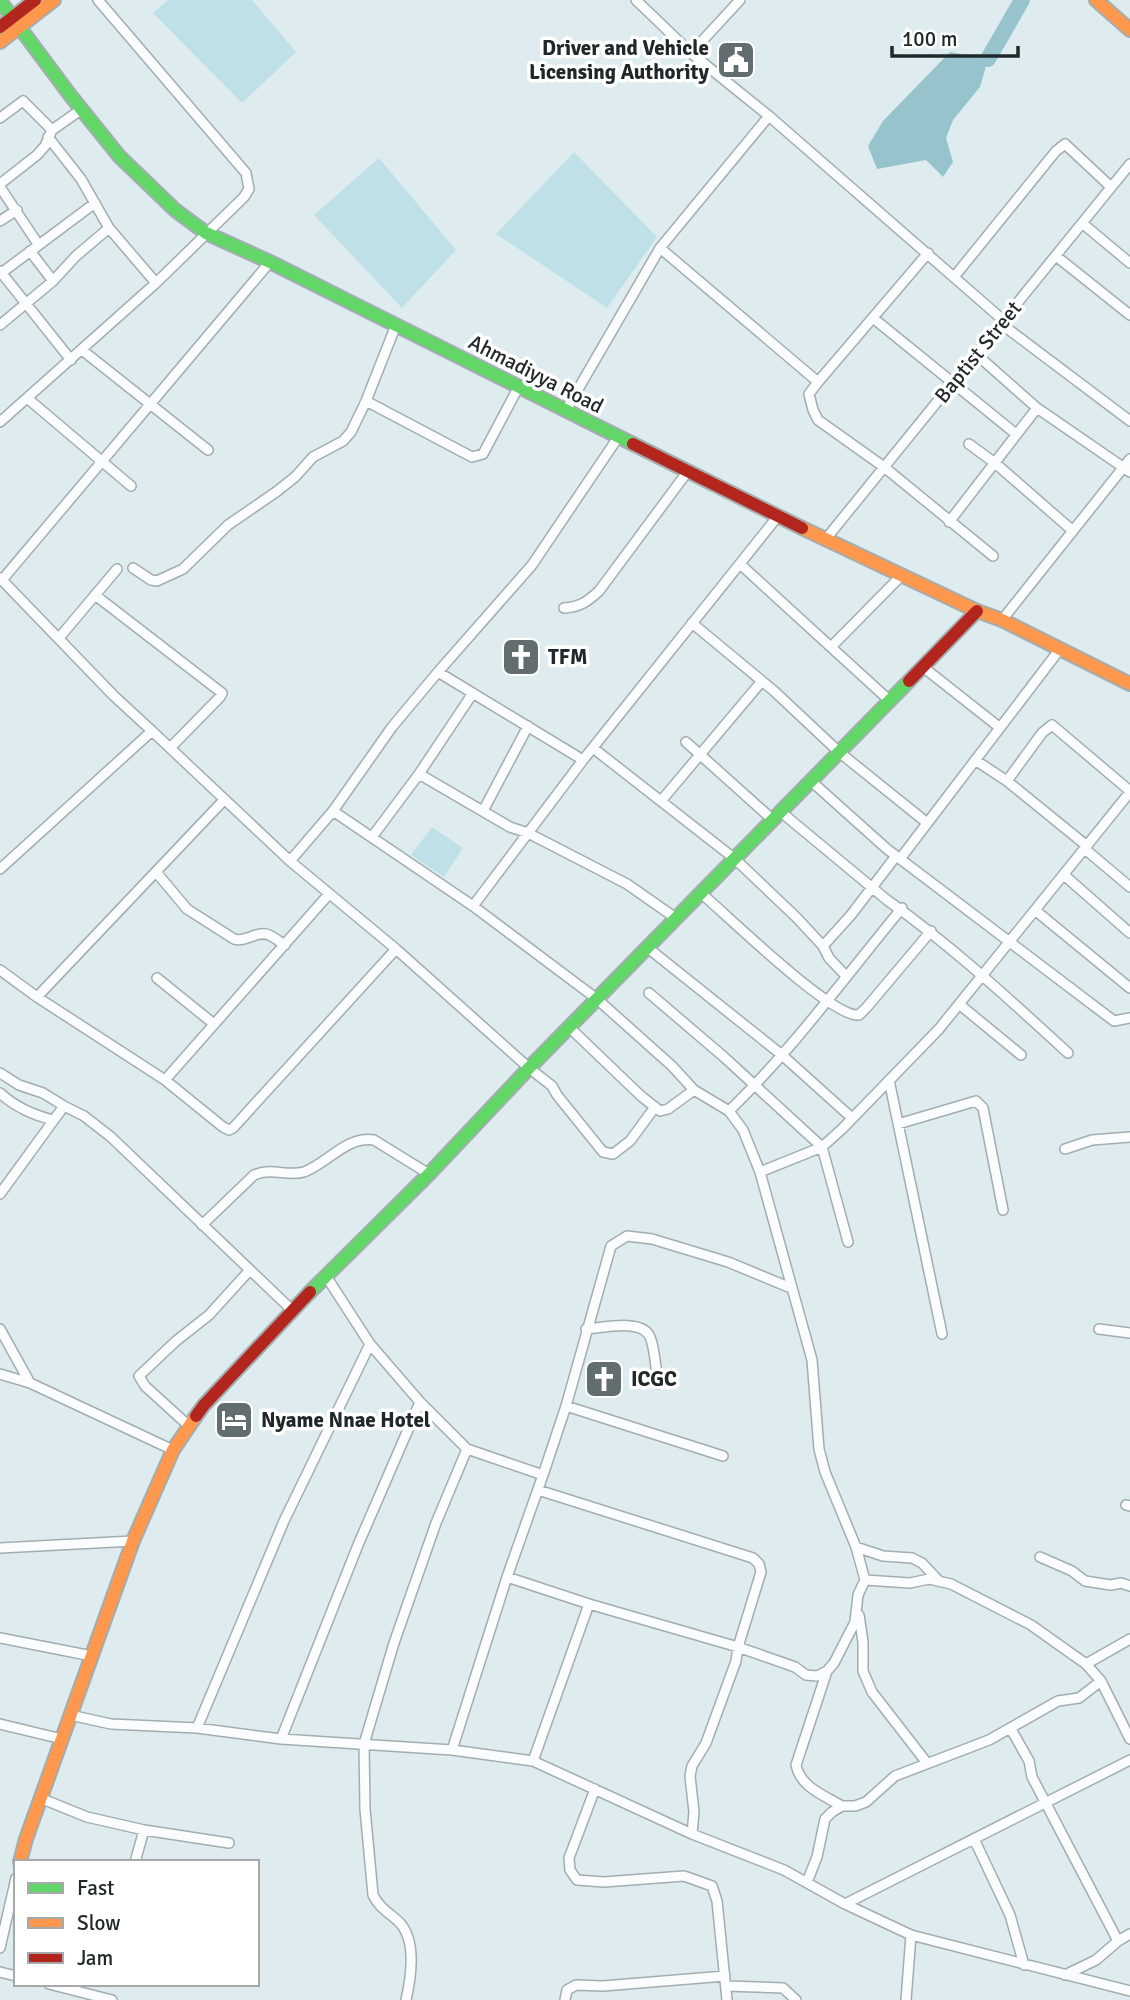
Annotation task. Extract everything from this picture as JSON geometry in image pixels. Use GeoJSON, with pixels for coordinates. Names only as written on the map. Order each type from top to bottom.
{"type":"FeatureCollection","features":[{"type":"Feature","properties":{"kind":"main road"},"geometry":{"type":"LineString","coordinates":[[0,42],[35,0]]}},
{"type":"Feature","properties":{"kind":"main road"},"geometry":{"type":"LineString","coordinates":[[0,27],[15,22],[54,0]]}},
{"type":"Feature","properties":{"kind":"main road"},"geometry":{"type":"LineString","coordinates":[[1096,0],[1130,30]]}},
{"type":"Feature","properties":{"kind":"main road"},"geometry":{"type":"LineString","coordinates":[[1110,0],[1130,17]]}},
{"type":"Feature","properties":{"kind":"main road","name":"Ahmadiyya Road"},"geometry":{"type":"LineString","coordinates":[[0,1],[82,109],[156,195],[207,233],[825,540],[1002,620],[1130,684]]}},
{"type":"Feature","properties":{"kind":"main road"},"geometry":{"type":"LineString","coordinates":[[21,1860],[40,1798],[133,1541],[173,1450],[189,1426],[225,1382],[326,1276],[429,1174],[529,1068],[977,611]]}},
{"type":"Feature","properties":{"kind":"street"},"geometry":{"type":"LineString","coordinates":[[0,422],[156,283],[244,198],[249,189],[246,173],[98,0]]}},
{"type":"Feature","properties":{"kind":"street"},"geometry":{"type":"LineString","coordinates":[[636,0],[691,53],[769,116],[928,253],[1002,322],[1130,421]]}},
{"type":"Feature","properties":{"kind":"street"},"geometry":{"type":"LineString","coordinates":[[691,53],[740,0]]}},
{"type":"Feature","properties":{"kind":"street"},"geometry":{"type":"LineString","coordinates":[[0,118],[23,101],[50,133],[109,228],[156,283]]}},
{"type":"Feature","properties":{"kind":"street"},"geometry":{"type":"LineString","coordinates":[[53,281],[17,210],[0,186],[37,155],[50,133],[82,109]]}},
{"type":"Feature","properties":{"kind":"street"},"geometry":{"type":"LineString","coordinates":[[566,410],[660,248],[769,116]]}},
{"type":"Feature","properties":{"kind":"street"},"geometry":{"type":"LineString","coordinates":[[954,276],[1056,151],[1065,144],[1111,187]]}},
{"type":"Feature","properties":{"kind":"street","name":"Baptist Street"},"geometry":{"type":"LineString","coordinates":[[825,540],[1130,164]]}},
{"type":"Feature","properties":{"kind":"street"},"geometry":{"type":"LineString","coordinates":[[72,360],[0,272],[94,203]]}},
{"type":"Feature","properties":{"kind":"street"},"geometry":{"type":"LineString","coordinates":[[0,221],[17,210]]}},
{"type":"Feature","properties":{"kind":"street"},"geometry":{"type":"LineString","coordinates":[[1082,223],[1130,263]]}},
{"type":"Feature","properties":{"kind":"street"},"geometry":{"type":"LineString","coordinates":[[0,325],[53,281],[76,256],[109,228]]}},
{"type":"Feature","properties":{"kind":"street"},"geometry":{"type":"LineString","coordinates":[[660,248],[818,382]]}},
{"type":"Feature","properties":{"kind":"street"},"geometry":{"type":"LineString","coordinates":[[928,253],[809,394],[818,420],[884,467],[993,556]]}},
{"type":"Feature","properties":{"kind":"street"},"geometry":{"type":"LineString","coordinates":[[1056,256],[1130,315]]}},
{"type":"Feature","properties":{"kind":"street"},"geometry":{"type":"LineString","coordinates":[[270,262],[1,579],[114,696],[290,861],[396,949],[552,1086],[603,1152],[613,1154],[629,1141],[655,1107]]}},
{"type":"Feature","properties":{"kind":"street"},"geometry":{"type":"LineString","coordinates":[[873,318],[1016,434]]}},
{"type":"Feature","properties":{"kind":"street"},"geometry":{"type":"LineString","coordinates":[[133,568],[151,580],[158,581],[183,569],[228,525],[295,477],[313,457],[343,441],[351,432],[366,401],[396,325]]}},
{"type":"Feature","properties":{"kind":"street"},"geometry":{"type":"LineString","coordinates":[[82,350],[208,450]]}},
{"type":"Feature","properties":{"kind":"street"},"geometry":{"type":"LineString","coordinates":[[976,354],[1037,408],[1128,466],[1002,620]]}},
{"type":"Feature","properties":{"kind":"street"},"geometry":{"type":"LineString","coordinates":[[366,401],[472,457],[477,457],[483,454],[519,386]]}},
{"type":"Feature","properties":{"kind":"street"},"geometry":{"type":"LineString","coordinates":[[27,398],[131,486]]}},
{"type":"Feature","properties":{"kind":"street"},"geometry":{"type":"LineString","coordinates":[[949,522],[1037,408]]}},
{"type":"Feature","properties":{"kind":"street"},"geometry":{"type":"LineString","coordinates":[[290,861],[333,811],[392,727],[532,565],[619,436]]}},
{"type":"Feature","properties":{"kind":"street"},"geometry":{"type":"LineString","coordinates":[[969,444],[995,463],[1073,531]]}},
{"type":"Feature","properties":{"kind":"street"},"geometry":{"type":"LineString","coordinates":[[564,608],[586,603],[599,591],[688,471]]}},
{"type":"Feature","properties":{"kind":"street"},"geometry":{"type":"LineString","coordinates":[[473,906],[583,760],[778,516]]}},
{"type":"Feature","properties":{"kind":"street"},"geometry":{"type":"LineString","coordinates":[[740,564],[890,701]]}},
{"type":"Feature","properties":{"kind":"street"},"geometry":{"type":"LineString","coordinates":[[58,638],[117,569]]}},
{"type":"Feature","properties":{"kind":"street"},"geometry":{"type":"LineString","coordinates":[[831,648],[901,576]]}},
{"type":"Feature","properties":{"kind":"street"},"geometry":{"type":"LineString","coordinates":[[95,594],[222,692],[170,748]]}},
{"type":"Feature","properties":{"kind":"street"},"geometry":{"type":"LineString","coordinates":[[692,623],[762,681],[839,752],[926,822]]}},
{"type":"Feature","properties":{"kind":"street"},"geometry":{"type":"LineString","coordinates":[[823,946],[926,822],[1060,649]]}},
{"type":"Feature","properties":{"kind":"street"},"geometry":{"type":"LineString","coordinates":[[923,667],[999,727]]}},
{"type":"Feature","properties":{"kind":"street"},"geometry":{"type":"LineString","coordinates":[[438,672],[583,760]]}},
{"type":"Feature","properties":{"kind":"street"},"geometry":{"type":"LineString","coordinates":[[662,801],[762,681]]}},
{"type":"Feature","properties":{"kind":"street"},"geometry":{"type":"LineString","coordinates":[[372,837],[419,774],[473,693]]}},
{"type":"Feature","properties":{"kind":"street"},"geometry":{"type":"LineString","coordinates":[[760,1172],[822,1147],[939,1029],[1130,792],[1052,725],[1042,733],[1007,781]]}},
{"type":"Feature","properties":{"kind":"street"},"geometry":{"type":"LineString","coordinates":[[483,811],[528,726]]}},
{"type":"Feature","properties":{"kind":"street"},"geometry":{"type":"LineString","coordinates":[[0,869],[152,731]]}},
{"type":"Feature","properties":{"kind":"street"},"geometry":{"type":"LineString","coordinates":[[686,742],[777,816],[931,931],[1068,1053]]}},
{"type":"Feature","properties":{"kind":"street"},"geometry":{"type":"LineString","coordinates":[[593,748],[735,859],[804,925],[846,976]]}},
{"type":"Feature","properties":{"kind":"street"},"geometry":{"type":"LineString","coordinates":[[975,760],[1007,781],[1130,887]]}},
{"type":"Feature","properties":{"kind":"street"},"geometry":{"type":"LineString","coordinates":[[419,774],[510,827],[528,833],[627,884],[677,919]]}},
{"type":"Feature","properties":{"kind":"street"},"geometry":{"type":"LineString","coordinates":[[811,781],[873,838],[1114,1021],[1130,1018]]}},
{"type":"Feature","properties":{"kind":"street"},"geometry":{"type":"LineString","coordinates":[[37,997],[224,800]]}},
{"type":"Feature","properties":{"kind":"street"},"geometry":{"type":"LineString","coordinates":[[333,811],[473,906],[597,999],[672,1066],[694,1090],[729,1111],[743,1130],[760,1172],[812,1360],[819,1449],[825,1472],[856,1547],[864,1580],[855,1622],[834,1663],[827,1671],[796,1765],[798,1774],[807,1785],[842,1807]]}},
{"type":"Feature","properties":{"kind":"street"},"geometry":{"type":"LineString","coordinates":[[156,872],[187,909],[238,942],[254,935],[267,934],[285,945]]}},
{"type":"Feature","properties":{"kind":"street"},"geometry":{"type":"LineString","coordinates":[[1063,876],[1130,933]]}},
{"type":"Feature","properties":{"kind":"street"},"geometry":{"type":"LineString","coordinates":[[165,1080],[329,894]]}},
{"type":"Feature","properties":{"kind":"street"},"geometry":{"type":"LineString","coordinates":[[702,894],[827,1003],[849,1016],[859,1015],[931,931]]}},
{"type":"Feature","properties":{"kind":"street"},"geometry":{"type":"LineString","coordinates":[[729,1111],[827,1003],[902,908]]}},
{"type":"Feature","properties":{"kind":"street"},"geometry":{"type":"LineString","coordinates":[[1036,911],[1130,988]]}},
{"type":"Feature","properties":{"kind":"street"},"geometry":{"type":"LineString","coordinates":[[648,948],[782,1055],[852,1118]]}},
{"type":"Feature","properties":{"kind":"street"},"geometry":{"type":"LineString","coordinates":[[0,970],[165,1080],[223,1128],[229,1130],[396,949]]}},
{"type":"Feature","properties":{"kind":"street"},"geometry":{"type":"LineString","coordinates":[[157,978],[214,1024]]}},
{"type":"Feature","properties":{"kind":"street"},"geometry":{"type":"LineString","coordinates":[[649,993],[822,1147],[848,1242]]}},
{"type":"Feature","properties":{"kind":"street"},"geometry":{"type":"LineString","coordinates":[[959,1004],[1021,1055]]}},
{"type":"Feature","properties":{"kind":"street"},"geometry":{"type":"LineString","coordinates":[[569,1027],[660,1111],[668,1109],[694,1090]]}},
{"type":"Feature","properties":{"kind":"street"},"geometry":{"type":"LineString","coordinates":[[0,1073],[19,1085],[43,1093],[85,1116],[111,1137],[293,1311]]}},
{"type":"Feature","properties":{"kind":"street"},"geometry":{"type":"LineString","coordinates":[[889,1080],[942,1334]]}},
{"type":"Feature","properties":{"kind":"street"},"geometry":{"type":"LineString","coordinates":[[0,1093],[8,1101],[34,1115],[53,1120]]}},
{"type":"Feature","properties":{"kind":"street"},"geometry":{"type":"LineString","coordinates":[[898,1124],[979,1102],[983,1108],[1003,1210]]}},
{"type":"Feature","properties":{"kind":"street"},"geometry":{"type":"LineString","coordinates":[[0,1194],[64,1106]]}},
{"type":"Feature","properties":{"kind":"street"},"geometry":{"type":"LineString","coordinates":[[1065,1149],[1092,1140],[1130,1137]]}},
{"type":"Feature","properties":{"kind":"street"},"geometry":{"type":"LineString","coordinates":[[202,1225],[254,1175],[265,1170],[294,1173],[304,1171],[353,1142],[365,1139],[374,1140],[429,1174]]}},
{"type":"Feature","properties":{"kind":"street"},"geometry":{"type":"LineString","coordinates":[[452,1750],[507,1577],[566,1406],[611,1245],[627,1236],[652,1239],[728,1262],[791,1288]]}},
{"type":"Feature","properties":{"kind":"street"},"geometry":{"type":"LineString","coordinates":[[189,1426],[145,1386],[140,1380],[141,1373],[209,1315],[249,1271]]}},
{"type":"Feature","properties":{"kind":"street"},"geometry":{"type":"LineString","coordinates":[[326,1276],[370,1344],[420,1402],[467,1449],[543,1475]]}},
{"type":"Feature","properties":{"kind":"street"},"geometry":{"type":"LineString","coordinates":[[586,1329],[628,1325],[643,1329],[650,1336],[657,1384]]}},
{"type":"Feature","properties":{"kind":"street"},"geometry":{"type":"LineString","coordinates":[[0,1329],[30,1383]]}},
{"type":"Feature","properties":{"kind":"street"},"geometry":{"type":"LineString","coordinates":[[1099,1329],[1130,1333]]}},
{"type":"Feature","properties":{"kind":"street"},"geometry":{"type":"LineString","coordinates":[[197,1728],[284,1521],[370,1344]]}},
{"type":"Feature","properties":{"kind":"street"},"geometry":{"type":"LineString","coordinates":[[0,1374],[30,1383],[173,1450]]}},
{"type":"Feature","properties":{"kind":"street"},"geometry":{"type":"LineString","coordinates":[[281,1739],[358,1545],[420,1402]]}},
{"type":"Feature","properties":{"kind":"street"},"geometry":{"type":"LineString","coordinates":[[566,1406],[723,1456]]}},
{"type":"Feature","properties":{"kind":"street"},"geometry":{"type":"LineString","coordinates":[[406,2000],[411,1977],[410,1948],[404,1929],[378,1905],[373,1895],[365,1809],[364,1744],[394,1643],[436,1523],[467,1449]]}},
{"type":"Feature","properties":{"kind":"street"},"geometry":{"type":"LineString","coordinates":[[538,1490],[753,1558],[759,1564],[761,1572],[736,1661],[706,1743],[692,1766],[692,1834]]}},
{"type":"Feature","properties":{"kind":"street"},"geometry":{"type":"LineString","coordinates":[[0,1548],[133,1541]]}},
{"type":"Feature","properties":{"kind":"street"},"geometry":{"type":"LineString","coordinates":[[856,1547],[883,1556],[912,1558],[922,1563],[939,1580],[1031,1625],[1086,1664],[1101,1681],[1130,1739]]}},
{"type":"Feature","properties":{"kind":"street"},"geometry":{"type":"LineString","coordinates":[[1040,1558],[1072,1571],[1085,1581],[1130,1586]]}},
{"type":"Feature","properties":{"kind":"street"},"geometry":{"type":"LineString","coordinates":[[507,1577],[738,1647],[794,1667],[806,1675],[827,1671]]}},
{"type":"Feature","properties":{"kind":"street"},"geometry":{"type":"LineString","coordinates":[[864,1580],[909,1583],[939,1580]]}},
{"type":"Feature","properties":{"kind":"street"},"geometry":{"type":"LineString","coordinates":[[857,1603],[865,1677],[872,1692],[927,1763]]}},
{"type":"Feature","properties":{"kind":"street"},"geometry":{"type":"LineString","coordinates":[[533,1761],[589,1604]]}},
{"type":"Feature","properties":{"kind":"street"},"geometry":{"type":"LineString","coordinates":[[0,1637],[92,1656]]}},
{"type":"Feature","properties":{"kind":"street"},"geometry":{"type":"LineString","coordinates":[[1086,1664],[1130,1639]]}},
{"type":"Feature","properties":{"kind":"street"},"geometry":{"type":"LineString","coordinates":[[807,1882],[817,1857],[825,1819],[842,1807],[866,1802],[895,1776],[989,1740],[1058,1701],[1079,1698],[1101,1681]]}},
{"type":"Feature","properties":{"kind":"street"},"geometry":{"type":"LineString","coordinates":[[70,1715],[111,1724],[197,1728],[281,1739],[452,1750],[533,1761],[692,1834],[784,1870],[845,1904],[911,1935],[1130,1991]]}},
{"type":"Feature","properties":{"kind":"street"},"geometry":{"type":"LineString","coordinates":[[0,1724],[62,1739]]}},
{"type":"Feature","properties":{"kind":"street"},"geometry":{"type":"LineString","coordinates":[[1012,1729],[1029,1761],[1032,1777],[1118,1941]]}},
{"type":"Feature","properties":{"kind":"street"},"geometry":{"type":"LineString","coordinates":[[845,1904],[1130,1760]]}},
{"type":"Feature","properties":{"kind":"street"},"geometry":{"type":"LineString","coordinates":[[595,1789],[569,1858],[570,1870],[577,1880],[604,1882],[684,1876],[712,1886],[717,1902],[727,2000]]}},
{"type":"Feature","properties":{"kind":"street"},"geometry":{"type":"LineString","coordinates":[[40,1798],[88,1817],[144,1830],[229,1843]]}},
{"type":"Feature","properties":{"kind":"street"},"geometry":{"type":"LineString","coordinates":[[136,1860],[144,1830]]}},
{"type":"Feature","properties":{"kind":"street"},"geometry":{"type":"LineString","coordinates":[[974,1839],[1010,1915],[1024,1965]]}},
{"type":"Feature","properties":{"kind":"street"},"geometry":{"type":"LineString","coordinates":[[0,1948],[5,1901],[14,1882]]}},
{"type":"Feature","properties":{"kind":"street"},"geometry":{"type":"LineString","coordinates":[[1065,1975],[1096,1960],[1130,1934]]}},
{"type":"Feature","properties":{"kind":"street"},"geometry":{"type":"LineString","coordinates":[[906,2000],[911,1935]]}},
{"type":"Feature","properties":{"kind":"street"},"geometry":{"type":"LineString","coordinates":[[565,2000],[567,1990],[576,1985],[726,1981],[783,1988],[796,2000]]}},
{"type":"Feature","properties":{"kind":"street"},"geometry":{"type":"LineString","coordinates":[[57,1986],[112,2000]]}},
{"type":"Feature","properties":{"kind":"street"},"geometry":{"type":"LineString","coordinates":[[97,1996],[100,1986]]}},
{"type":"Feature","properties":{"kind":"shaded area"},"geometry":{"type":"Polygon","coordinates":[[[168,0],[252,0],[296,52],[242,103],[153,13],[168,0]]]}},
{"type":"Feature","properties":{"kind":"shaded area"},"geometry":{"type":"Polygon","coordinates":[[[950,52],[988,59],[980,87],[953,120],[946,138],[953,162],[943,177],[926,160],[877,169],[868,146],[883,121],[950,52]]]}},
{"type":"Feature","properties":{"kind":"shaded area"},"geometry":{"type":"Polygon","coordinates":[[[574,152],[657,237],[607,308],[496,234],[574,152]]]}},
{"type":"Feature","properties":{"kind":"shaded area"},"geometry":{"type":"Polygon","coordinates":[[[379,158],[456,250],[402,308],[314,215],[379,158]]]}},
{"type":"Feature","properties":{"kind":"shaded area"},"geometry":{"type":"Polygon","coordinates":[[[432,827],[463,848],[444,877],[411,855],[432,827]]]}},
{"type":"Feature","properties":{"kind":"waterway"},"geometry":{"type":"LineString","coordinates":[[988,59],[1022,0]]}},
{"type":"Feature","properties":{"kind":"traffic: fast"},"geometry":{"type":"LineString","coordinates":[[0,1],[119,156],[175,210],[206,233],[270,262],[633,444]]}},
{"type":"Feature","properties":{"kind":"traffic: fast"},"geometry":{"type":"LineString","coordinates":[[310,1292],[429,1174],[529,1068],[909,681]]}},
{"type":"Feature","properties":{"kind":"traffic: slow"},"geometry":{"type":"LineString","coordinates":[[0,42],[54,0]]}},
{"type":"Feature","properties":{"kind":"traffic: slow"},"geometry":{"type":"LineString","coordinates":[[1096,0],[1130,30]]}},
{"type":"Feature","properties":{"kind":"traffic: slow"},"geometry":{"type":"LineString","coordinates":[[802,528],[977,611],[1002,620],[1130,684]]}},
{"type":"Feature","properties":{"kind":"traffic: slow"},"geometry":{"type":"LineString","coordinates":[[21,1860],[133,1541],[173,1450],[196,1416]]}},
{"type":"Feature","properties":{"kind":"traffic: jam"},"geometry":{"type":"LineString","coordinates":[[0,27],[35,0]]}},
{"type":"Feature","properties":{"kind":"traffic: jam"},"geometry":{"type":"LineString","coordinates":[[633,444],[802,528]]}},
{"type":"Feature","properties":{"kind":"traffic: jam"},"geometry":{"type":"LineString","coordinates":[[909,681],[977,611]]}},
{"type":"Feature","properties":{"kind":"traffic: jam"},"geometry":{"type":"LineString","coordinates":[[196,1416],[310,1292]]}},
{"type":"Feature","properties":{"kind":"place","name":"Driver and Vehicle Licensing Authority"},"geometry":{"type":"Point","coordinates":[736,60]}},
{"type":"Feature","properties":{"kind":"place","name":"TFM"},"geometry":{"type":"Point","coordinates":[521,657]}},
{"type":"Feature","properties":{"kind":"place","name":"ICGC"},"geometry":{"type":"Point","coordinates":[604,1379]}},
{"type":"Feature","properties":{"kind":"place","name":"Nyame Nnae Hotel"},"geometry":{"type":"Point","coordinates":[234,1420]}}]}
